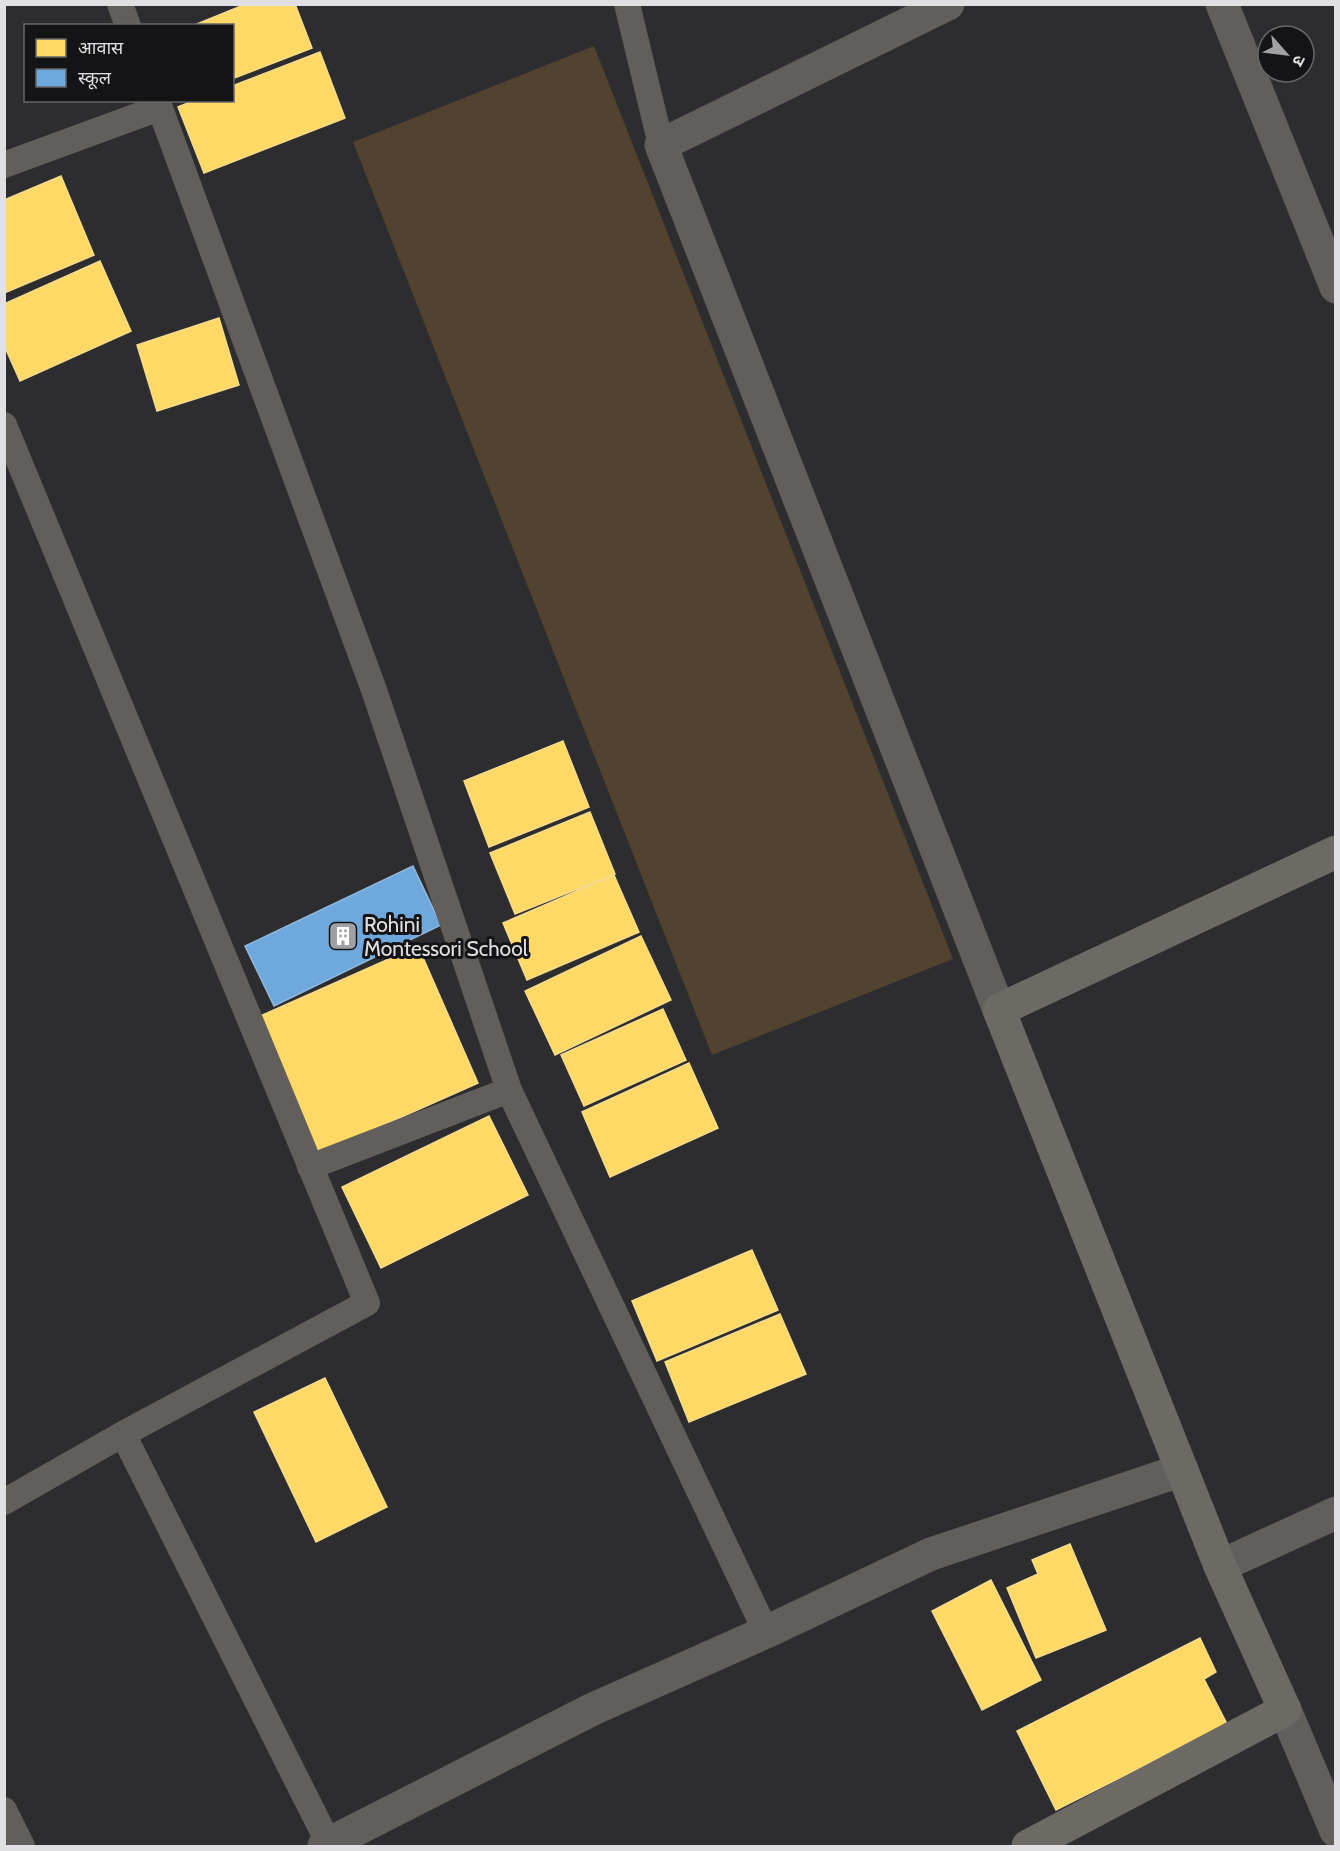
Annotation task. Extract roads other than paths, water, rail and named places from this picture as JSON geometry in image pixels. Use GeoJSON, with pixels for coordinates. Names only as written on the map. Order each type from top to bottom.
{"type":"FeatureCollection","features":[{"type":"Feature","properties":{"kind":"street"},"geometry":{"type":"LineString","coordinates":[[948,4],[661,145],[999,1010],[1220,1566],[1285,1710],[1335,1831]]}},
{"type":"Feature","properties":{"kind":"street"},"geometry":{"type":"LineString","coordinates":[[1222,4],[1332,268]]}},
{"type":"Feature","properties":{"kind":"street"},"geometry":{"type":"LineString","coordinates":[[999,1010],[1335,852]]}},
{"type":"Feature","properties":{"kind":"street"},"geometry":{"type":"LineString","coordinates":[[327,1845],[592,1709],[766,1632],[931,1554],[1182,1470]]}},
{"type":"Feature","properties":{"kind":"street"},"geometry":{"type":"LineString","coordinates":[[1220,1566],[1335,1513]]}},
{"type":"Feature","properties":{"kind":"street"},"geometry":{"type":"LineString","coordinates":[[1028,1846],[1285,1710]]}},
{"type":"Feature","properties":{"kind":"lane"},"geometry":{"type":"LineString","coordinates":[[120,4],[127,24]]}},
{"type":"Feature","properties":{"kind":"lane"},"geometry":{"type":"LineString","coordinates":[[627,4],[661,145]]}},
{"type":"Feature","properties":{"kind":"lane"},"geometry":{"type":"LineString","coordinates":[[4,165],[158,104],[374,690],[509,1090],[766,1632]]}},
{"type":"Feature","properties":{"kind":"lane"},"geometry":{"type":"LineString","coordinates":[[4,425],[367,1303],[123,1434],[4,1502]]}},
{"type":"Feature","properties":{"kind":"lane"},"geometry":{"type":"LineString","coordinates":[[310,1167],[509,1090]]}},
{"type":"Feature","properties":{"kind":"lane"},"geometry":{"type":"LineString","coordinates":[[123,1434],[327,1845]]}},
{"type":"Feature","properties":{"kind":"lane"},"geometry":{"type":"LineString","coordinates":[[4,1810],[22,1846]]}},
{"type":"Feature","properties":{"kind":"place","name":"Rohini Montessori School"},"geometry":{"type":"Point","coordinates":[343,936]}}]}
